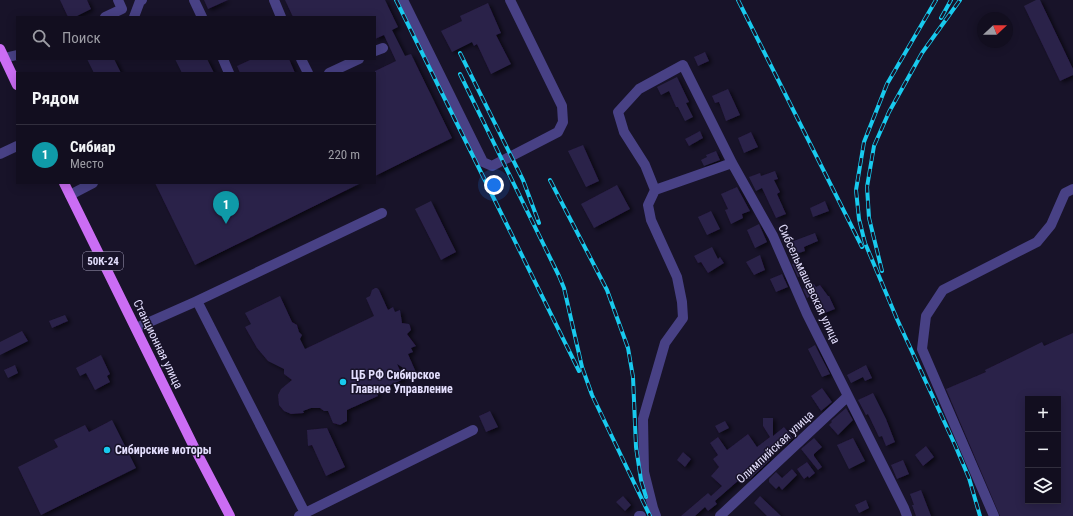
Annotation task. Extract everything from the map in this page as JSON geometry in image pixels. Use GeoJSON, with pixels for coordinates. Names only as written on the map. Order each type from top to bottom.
{"type":"FeatureCollection","features":[{"type":"Feature","properties":{"kind":"main road"},"geometry":{"type":"LineString","coordinates":[[2,53],[16,83]]}},
{"type":"Feature","properties":{"kind":"main road","name":"Станционная улица"},"geometry":{"type":"LineString","coordinates":[[65,184],[230,516]]}},
{"type":"Feature","properties":{"kind":"street"},"geometry":{"type":"LineString","coordinates":[[107,16],[122,9],[118,0]]}},
{"type":"Feature","properties":{"kind":"street"},"geometry":{"type":"LineString","coordinates":[[134,16],[140,1],[142,0]]}},
{"type":"Feature","properties":{"kind":"street"},"geometry":{"type":"LineString","coordinates":[[194,0],[202,16]]}},
{"type":"Feature","properties":{"kind":"street"},"geometry":{"type":"LineString","coordinates":[[274,0],[282,16]]}},
{"type":"Feature","properties":{"kind":"street"},"geometry":{"type":"LineString","coordinates":[[403,0],[483,162],[492,166],[558,132],[563,122],[562,106],[510,0]]}},
{"type":"Feature","properties":{"kind":"street"},"geometry":{"type":"LineString","coordinates":[[2,53],[16,55]]}},
{"type":"Feature","properties":{"kind":"street"},"geometry":{"type":"LineString","coordinates":[[223,60],[229,72]]}},
{"type":"Feature","properties":{"kind":"street"},"geometry":{"type":"LineString","coordinates":[[302,60],[308,72]]}},
{"type":"Feature","properties":{"kind":"street"},"geometry":{"type":"LineString","coordinates":[[331,72],[357,60]]}},
{"type":"Feature","properties":{"kind":"street","name":"Сибсельмашевская улица"},"geometry":{"type":"LineString","coordinates":[[655,190],[645,165],[624,132],[618,112],[639,89],[683,65],[732,163],[773,236],[807,314],[907,516]]}},
{"type":"Feature","properties":{"kind":"street"},"geometry":{"type":"LineString","coordinates":[[0,154],[16,146]]}},
{"type":"Feature","properties":{"kind":"street"},"geometry":{"type":"LineString","coordinates":[[656,516],[644,472],[643,420],[665,343],[683,318],[682,302],[677,277],[651,220],[648,205],[655,190],[732,163]]}},
{"type":"Feature","properties":{"kind":"street"},"geometry":{"type":"LineString","coordinates":[[70,194],[91,184]]}},
{"type":"Feature","properties":{"kind":"street"},"geometry":{"type":"LineString","coordinates":[[994,516],[922,349],[926,316],[943,290],[1037,242],[1051,225],[1065,193],[1073,189]]}},
{"type":"Feature","properties":{"kind":"street"},"geometry":{"type":"LineString","coordinates":[[136,328],[197,301],[382,213]]}},
{"type":"Feature","properties":{"kind":"street"},"geometry":{"type":"LineString","coordinates":[[197,301],[302,515],[473,430]]}},
{"type":"Feature","properties":{"kind":"street","name":"Олимпийская улица"},"geometry":{"type":"LineString","coordinates":[[720,516],[848,396]]}},
{"type":"Feature","properties":{"kind":"building"},"geometry":{"type":"Polygon","coordinates":[[[60,0],[87,0],[91,9],[77,16],[68,16],[60,0]]]}},
{"type":"Feature","properties":{"kind":"building"},"geometry":{"type":"Polygon","coordinates":[[[204,0],[228,0],[208,9],[204,0]]]}},
{"type":"Feature","properties":{"kind":"building"},"geometry":{"type":"Polygon","coordinates":[[[285,0],[385,0],[398,27],[392,30],[405,56],[411,54],[452,138],[376,176],[375,71],[396,61],[384,35],[376,39],[376,16],[293,16],[285,0]]]}},
{"type":"Feature","properties":{"kind":"building"},"geometry":{"type":"Polygon","coordinates":[[[1036,0],[1040,0],[1073,69],[1073,75],[1060,81],[1024,6],[1036,0]]]}},
{"type":"Feature","properties":{"kind":"building"},"geometry":{"type":"Polygon","coordinates":[[[488,3],[501,33],[496,35],[511,64],[491,74],[477,44],[474,46],[472,42],[452,52],[441,31],[462,21],[460,16],[488,3]]]}},
{"type":"Feature","properties":{"kind":"building"},"geometry":{"type":"Polygon","coordinates":[[[705,52],[709,61],[698,66],[694,57],[705,52]]]}},
{"type":"Feature","properties":{"kind":"building"},"geometry":{"type":"Polygon","coordinates":[[[88,60],[114,60],[120,72],[94,72],[88,60]]]}},
{"type":"Feature","properties":{"kind":"building"},"geometry":{"type":"Polygon","coordinates":[[[176,60],[208,60],[214,72],[182,72],[176,60]]]}},
{"type":"Feature","properties":{"kind":"building"},"geometry":{"type":"Polygon","coordinates":[[[250,60],[289,60],[295,72],[240,72],[237,66],[250,60]]]}},
{"type":"Feature","properties":{"kind":"building"},"geometry":{"type":"Polygon","coordinates":[[[677,77],[689,102],[686,103],[693,117],[685,121],[678,107],[676,107],[669,91],[661,95],[657,87],[677,77]]]}},
{"type":"Feature","properties":{"kind":"building"},"geometry":{"type":"Polygon","coordinates":[[[728,89],[740,115],[726,121],[719,102],[715,103],[712,96],[728,89]]]}},
{"type":"Feature","properties":{"kind":"building"},"geometry":{"type":"Polygon","coordinates":[[[700,131],[703,138],[689,146],[685,139],[700,131]]]}},
{"type":"Feature","properties":{"kind":"building"},"geometry":{"type":"Polygon","coordinates":[[[751,132],[758,147],[744,153],[738,138],[751,132]]]}},
{"type":"Feature","properties":{"kind":"building"},"geometry":{"type":"Polygon","coordinates":[[[583,145],[599,181],[586,187],[568,151],[583,145]]]}},
{"type":"Feature","properties":{"kind":"building"},"geometry":{"type":"Polygon","coordinates":[[[716,151],[720,160],[704,166],[701,160],[707,157],[706,155],[716,151]]]}},
{"type":"Feature","properties":{"kind":"building"},"geometry":{"type":"Polygon","coordinates":[[[775,171],[778,179],[774,180],[780,192],[777,194],[786,214],[776,218],[762,188],[756,191],[749,177],[760,173],[761,176],[775,171]]]}},
{"type":"Feature","properties":{"kind":"building"},"geometry":{"type":"Polygon","coordinates":[[[155,184],[359,184],[195,265],[155,184]]]}},
{"type":"Feature","properties":{"kind":"building"},"geometry":{"type":"Polygon","coordinates":[[[617,185],[630,209],[594,228],[581,204],[617,185]]]}},
{"type":"Feature","properties":{"kind":"building"},"geometry":{"type":"Polygon","coordinates":[[[737,187],[750,211],[742,214],[743,218],[731,224],[725,210],[728,209],[721,194],[737,187]]]}},
{"type":"Feature","properties":{"kind":"building"},"geometry":{"type":"Polygon","coordinates":[[[431,201],[456,252],[441,260],[415,209],[431,201]]]}},
{"type":"Feature","properties":{"kind":"building"},"geometry":{"type":"Polygon","coordinates":[[[825,201],[829,211],[813,217],[810,208],[825,201]]]}},
{"type":"Feature","properties":{"kind":"building"},"geometry":{"type":"Polygon","coordinates":[[[711,211],[720,229],[707,235],[698,217],[711,211]]]}},
{"type":"Feature","properties":{"kind":"building"},"geometry":{"type":"Polygon","coordinates":[[[759,224],[767,242],[755,248],[747,230],[759,224]]]}},
{"type":"Feature","properties":{"kind":"building"},"geometry":{"type":"Polygon","coordinates":[[[815,233],[818,241],[804,247],[805,251],[796,254],[791,242],[815,233]]]}},
{"type":"Feature","properties":{"kind":"building"},"geometry":{"type":"Polygon","coordinates":[[[712,247],[718,259],[720,257],[724,263],[708,273],[701,262],[698,263],[694,256],[712,247]]]}},
{"type":"Feature","properties":{"kind":"building"},"geometry":{"type":"Polygon","coordinates":[[[760,255],[765,270],[754,275],[746,262],[760,255]]]}},
{"type":"Feature","properties":{"kind":"building"},"geometry":{"type":"Polygon","coordinates":[[[799,261],[805,274],[798,277],[792,264],[799,261]]]}},
{"type":"Feature","properties":{"kind":"building"},"geometry":{"type":"Polygon","coordinates":[[[782,274],[788,287],[776,292],[770,279],[782,274]]]}},
{"type":"Feature","properties":{"kind":"building"},"geometry":{"type":"Polygon","coordinates":[[[811,284],[814,284],[816,287],[820,285],[829,296],[835,309],[820,315],[812,295],[807,298],[803,289],[811,284]]]}},
{"type":"Feature","properties":{"kind":"building","name":"ЦБ РФ Сибирское Главное Управление"},"geometry":{"type":"Polygon","coordinates":[[[375,288],[379,290],[388,310],[393,307],[395,312],[400,310],[402,323],[409,324],[410,326],[411,330],[407,334],[416,346],[411,348],[413,352],[408,354],[418,377],[397,364],[404,379],[376,391],[378,396],[347,410],[347,421],[340,425],[333,423],[328,411],[324,411],[320,408],[311,408],[303,411],[304,413],[291,414],[284,411],[279,405],[278,395],[281,389],[292,380],[284,374],[284,369],[268,361],[257,348],[245,327],[251,324],[245,313],[280,296],[292,322],[297,325],[299,332],[302,335],[300,339],[305,349],[374,316],[366,298],[370,296],[372,290],[375,288]]]}},
{"type":"Feature","properties":{"kind":"building"},"geometry":{"type":"Polygon","coordinates":[[[65,315],[68,321],[52,328],[49,321],[65,315]]]}},
{"type":"Feature","properties":{"kind":"building"},"geometry":{"type":"Polygon","coordinates":[[[22,331],[28,341],[0,355],[0,342],[22,331]]]}},
{"type":"Feature","properties":{"kind":"building"},"geometry":{"type":"Polygon","coordinates":[[[1073,333],[1073,516],[1000,516],[946,389],[986,372],[985,370],[1042,342],[1044,346],[1073,333]]]}},
{"type":"Feature","properties":{"kind":"building"},"geometry":{"type":"Polygon","coordinates":[[[815,345],[830,374],[822,377],[808,349],[815,345]]]}},
{"type":"Feature","properties":{"kind":"building"},"geometry":{"type":"Polygon","coordinates":[[[101,355],[110,374],[107,376],[110,382],[95,390],[86,373],[80,376],[76,368],[101,355]]]}},
{"type":"Feature","properties":{"kind":"building"},"geometry":{"type":"Polygon","coordinates":[[[15,365],[18,373],[8,378],[4,370],[15,365]]]}},
{"type":"Feature","properties":{"kind":"building"},"geometry":{"type":"Polygon","coordinates":[[[866,365],[872,378],[865,381],[863,377],[851,383],[847,375],[866,365]]]}},
{"type":"Feature","properties":{"kind":"building"},"geometry":{"type":"Polygon","coordinates":[[[822,388],[832,402],[821,411],[811,396],[822,388]]]}},
{"type":"Feature","properties":{"kind":"building"},"geometry":{"type":"Polygon","coordinates":[[[873,393],[886,419],[895,442],[886,446],[882,436],[879,437],[868,414],[866,415],[858,400],[873,393]]]}},
{"type":"Feature","properties":{"kind":"building"},"geometry":{"type":"Polygon","coordinates":[[[846,408],[853,420],[838,435],[829,425],[832,422],[831,421],[846,408]]]}},
{"type":"Feature","properties":{"kind":"building"},"geometry":{"type":"Polygon","coordinates":[[[490,411],[498,427],[486,432],[479,416],[490,411]]]}},
{"type":"Feature","properties":{"kind":"building"},"geometry":{"type":"Polygon","coordinates":[[[763,418],[773,418],[773,436],[784,427],[793,438],[786,445],[783,441],[766,455],[770,460],[750,479],[746,474],[715,501],[717,504],[708,511],[705,507],[695,516],[681,516],[708,493],[711,496],[722,486],[711,476],[719,467],[713,459],[718,455],[710,443],[718,437],[727,450],[748,434],[757,447],[770,437],[763,426],[763,418]]]}},
{"type":"Feature","properties":{"kind":"building"},"geometry":{"type":"Polygon","coordinates":[[[112,420],[136,468],[41,515],[18,467],[58,447],[54,440],[85,425],[89,432],[112,420]]]}},
{"type":"Feature","properties":{"kind":"building"},"geometry":{"type":"Polygon","coordinates":[[[725,421],[729,428],[719,433],[715,426],[725,421]]]}},
{"type":"Feature","properties":{"kind":"building"},"geometry":{"type":"Polygon","coordinates":[[[327,428],[345,467],[326,476],[312,445],[308,446],[307,430],[327,428]]]}},
{"type":"Feature","properties":{"kind":"building"},"geometry":{"type":"Polygon","coordinates":[[[814,438],[822,447],[814,454],[822,467],[818,470],[801,449],[814,438]]]}},
{"type":"Feature","properties":{"kind":"building"},"geometry":{"type":"Polygon","coordinates":[[[853,438],[865,461],[849,469],[837,445],[853,438]]]}},
{"type":"Feature","properties":{"kind":"building"},"geometry":{"type":"Polygon","coordinates":[[[926,446],[934,457],[923,466],[915,455],[926,446]]]}},
{"type":"Feature","properties":{"kind":"building"},"geometry":{"type":"Polygon","coordinates":[[[683,452],[691,459],[685,467],[677,460],[683,452]]]}},
{"type":"Feature","properties":{"kind":"building"},"geometry":{"type":"Polygon","coordinates":[[[903,460],[909,474],[897,479],[891,465],[903,460]]]}},
{"type":"Feature","properties":{"kind":"building"},"geometry":{"type":"Polygon","coordinates":[[[807,462],[815,473],[809,478],[808,476],[804,479],[797,469],[807,462]]]}},
{"type":"Feature","properties":{"kind":"building"},"geometry":{"type":"Polygon","coordinates":[[[792,469],[797,475],[782,490],[779,486],[776,489],[769,482],[769,479],[776,472],[782,478],[792,469]]]}},
{"type":"Feature","properties":{"kind":"building"},"geometry":{"type":"Polygon","coordinates":[[[921,490],[931,516],[916,516],[910,494],[921,490]]]}},
{"type":"Feature","properties":{"kind":"building"},"geometry":{"type":"Polygon","coordinates":[[[623,496],[631,505],[625,511],[616,502],[623,496]]]}},
{"type":"Feature","properties":{"kind":"building"},"geometry":{"type":"Polygon","coordinates":[[[760,496],[781,516],[767,516],[754,503],[760,496]]]}},
{"type":"Feature","properties":{"kind":"building"},"geometry":{"type":"Polygon","coordinates":[[[866,500],[869,508],[859,513],[855,505],[866,500]]]}},
{"type":"Feature","properties":{"kind":"railway"},"geometry":{"type":"LineString","coordinates":[[396,0],[579,371]]}},
{"type":"Feature","properties":{"kind":"railway"},"geometry":{"type":"LineString","coordinates":[[738,0],[862,247]]}},
{"type":"Feature","properties":{"kind":"railway"},"geometry":{"type":"LineString","coordinates":[[936,0],[887,84],[864,142],[856,190],[859,219],[865,243],[897,319],[969,478],[980,516]]}},
{"type":"Feature","properties":{"kind":"railway"},"geometry":{"type":"LineString","coordinates":[[941,18],[951,0]]}},
{"type":"Feature","properties":{"kind":"railway"},"geometry":{"type":"LineString","coordinates":[[882,271],[869,218],[867,187],[874,146],[889,112],[922,53],[960,0]]}},
{"type":"Feature","properties":{"kind":"railway"},"geometry":{"type":"LineString","coordinates":[[460,53],[523,180],[539,223]]}},
{"type":"Feature","properties":{"kind":"railway"},"geometry":{"type":"LineString","coordinates":[[460,74],[559,276],[564,288],[582,367],[592,395],[650,516]]}},
{"type":"Feature","properties":{"kind":"railway"},"geometry":{"type":"LineString","coordinates":[[550,180],[607,290],[628,348],[633,377],[636,447],[641,480],[646,497]]}},
{"type":"Feature","properties":{"kind":"place","name":"Сибиар"},"geometry":{"type":"Point","coordinates":[226,224]}},
{"type":"Feature","properties":{"kind":"place","name":"ЦБ РФ Сибирское Главное Управление"},"geometry":{"type":"Point","coordinates":[343,382]}},
{"type":"Feature","properties":{"kind":"place","name":"Сибирские моторы"},"geometry":{"type":"Point","coordinates":[107,450]}}]}
